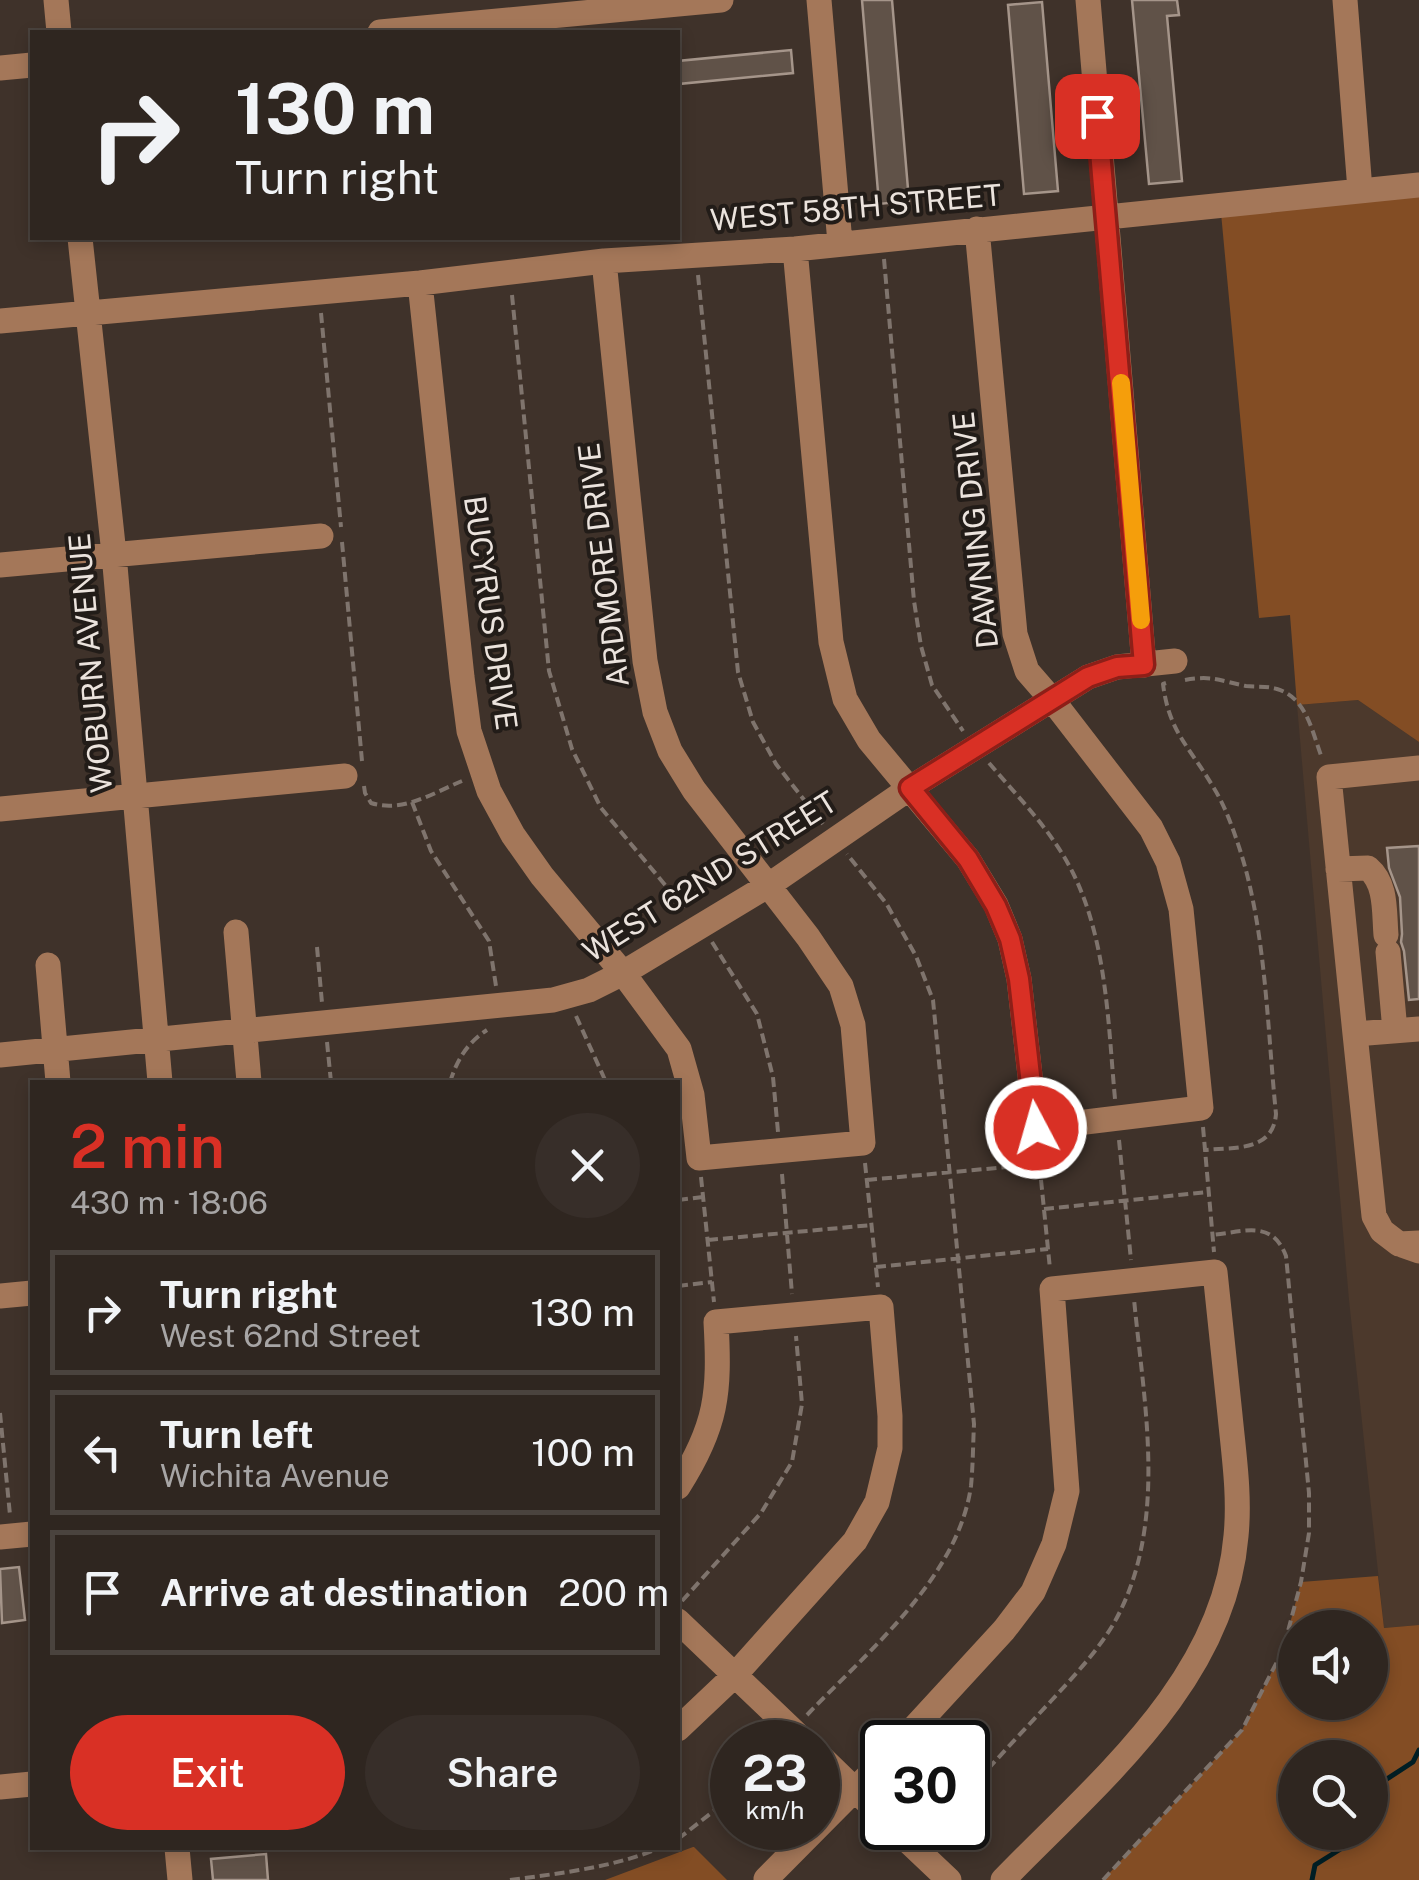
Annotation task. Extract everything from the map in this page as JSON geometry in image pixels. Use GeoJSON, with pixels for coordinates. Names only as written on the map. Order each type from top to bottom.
{"type":"FeatureCollection","features":[{"type":"Feature","properties":{"kind":"street"},"geometry":{"type":"LineString","coordinates":[[56,0],[60,30]]}},
{"type":"Feature","properties":{"kind":"street"},"geometry":{"type":"LineString","coordinates":[[401,30],[721,0]]}},
{"type":"Feature","properties":{"kind":"street"},"geometry":{"type":"LineString","coordinates":[[819,0],[840,243]]}},
{"type":"Feature","properties":{"kind":"street"},"geometry":{"type":"LineString","coordinates":[[1088,0],[1144,665]]}},
{"type":"Feature","properties":{"kind":"street"},"geometry":{"type":"LineString","coordinates":[[1345,0],[1360,190]]}},
{"type":"Feature","properties":{"kind":"street"},"geometry":{"type":"LineString","coordinates":[[0,68],[30,66]]}},
{"type":"Feature","properties":{"kind":"street","name":"WEST 58TH STREET"},"geometry":{"type":"LineString","coordinates":[[0,321],[420,283],[604,261],[795,248],[1419,185]]}},
{"type":"Feature","properties":{"kind":"street","name":"DAWNING DRIVE"},"geometry":{"type":"LineString","coordinates":[[977,229],[1016,634],[1027,671],[1150,828],[1168,862],[1181,910],[1201,1108]]}},
{"type":"Feature","properties":{"kind":"street","name":"WOBURN AVENUE"},"geometry":{"type":"LineString","coordinates":[[80,240],[114,554],[160,1080]]}},
{"type":"Feature","properties":{"kind":"street"},"geometry":{"type":"LineString","coordinates":[[795,248],[831,642],[842,688],[868,740],[968,859],[996,906],[1010,939],[1019,979],[1036,1128],[1201,1108]]}},
{"type":"Feature","properties":{"kind":"street","name":"ARDMORE DRIVE"},"geometry":{"type":"LineString","coordinates":[[604,261],[645,661],[655,712],[670,752],[694,790],[808,936],[841,986],[853,1025],[864,1143]]}},
{"type":"Feature","properties":{"kind":"street","name":"BUCYRUS DRIVE"},"geometry":{"type":"LineString","coordinates":[[420,283],[462,677],[470,731],[482,771],[513,835],[542,876],[623,973],[679,1049],[692,1095],[699,1158]]}},
{"type":"Feature","properties":{"kind":"street"},"geometry":{"type":"LineString","coordinates":[[0,565],[322,536]]}},
{"type":"Feature","properties":{"kind":"street","name":"WEST 62ND STREET"},"geometry":{"type":"LineString","coordinates":[[0,1055],[553,1000],[589,990],[768,885],[910,788],[1088,677],[1117,667],[1174,661]]}},
{"type":"Feature","properties":{"kind":"street"},"geometry":{"type":"LineString","coordinates":[[1412,1246],[1382,1232],[1374,1216],[1330,777],[1419,768]]}},
{"type":"Feature","properties":{"kind":"street"},"geometry":{"type":"LineString","coordinates":[[0,809],[345,776]]}},
{"type":"Feature","properties":{"kind":"street"},"geometry":{"type":"LineString","coordinates":[[1338,869],[1368,868],[1376,874],[1407,1030],[1355,1034]]}},
{"type":"Feature","properties":{"kind":"street"},"geometry":{"type":"LineString","coordinates":[[236,932],[249,1080]]}},
{"type":"Feature","properties":{"kind":"street"},"geometry":{"type":"LineString","coordinates":[[48,965],[58,1080]]}},
{"type":"Feature","properties":{"kind":"street"},"geometry":{"type":"LineString","coordinates":[[699,1158],[864,1143]]}},
{"type":"Feature","properties":{"kind":"street"},"geometry":{"type":"LineString","coordinates":[[921,1720],[1004,1630],[1032,1592],[1054,1544],[1067,1491],[1052,1289],[1215,1272],[1238,1493],[1236,1540],[1222,1605],[1200,1656],[1169,1702],[1130,1749],[1003,1880]]}},
{"type":"Feature","properties":{"kind":"street"},"geometry":{"type":"LineString","coordinates":[[0,1296],[30,1293]]}},
{"type":"Feature","properties":{"kind":"street"},"geometry":{"type":"LineString","coordinates":[[680,1484],[697,1456],[714,1412],[719,1373],[716,1322],[880,1307],[890,1448],[878,1502],[855,1541],[734,1676],[680,1727]]}},
{"type":"Feature","properties":{"kind":"street"},"geometry":{"type":"LineString","coordinates":[[5,1528],[30,1534]]}},
{"type":"Feature","properties":{"kind":"street"},"geometry":{"type":"LineString","coordinates":[[680,1611],[734,1676],[792,1720]]}},
{"type":"Feature","properties":{"kind":"street"},"geometry":{"type":"LineString","coordinates":[[840,1775],[860,1794]]}},
{"type":"Feature","properties":{"kind":"street"},"geometry":{"type":"LineString","coordinates":[[0,1787],[30,1784]]}},
{"type":"Feature","properties":{"kind":"street"},"geometry":{"type":"LineString","coordinates":[[766,1880],[860,1786]]}},
{"type":"Feature","properties":{"kind":"street"},"geometry":{"type":"LineString","coordinates":[[177,1850],[180,1880]]}},
{"type":"Feature","properties":{"kind":"street"},"geometry":{"type":"LineString","coordinates":[[917,1850],[948,1880]]}},
{"type":"Feature","properties":{"kind":"path"},"geometry":{"type":"LineString","coordinates":[[882,239],[914,601],[932,685],[964,734]]}},
{"type":"Feature","properties":{"kind":"path"},"geometry":{"type":"LineString","coordinates":[[696,255],[738,672],[752,722],[776,764],[824,825]]}},
{"type":"Feature","properties":{"kind":"path"},"geometry":{"type":"LineString","coordinates":[[512,295],[549,671],[572,749],[602,808],[689,913]]}},
{"type":"Feature","properties":{"kind":"path"},"geometry":{"type":"LineString","coordinates":[[321,313],[364,793],[371,804],[393,806],[412,802],[482,771]]}},
{"type":"Feature","properties":{"kind":"path"},"geometry":{"type":"LineString","coordinates":[[1205,1150],[1254,1144],[1268,1136],[1276,1114],[1256,916],[1248,874],[1214,788],[1174,729],[1163,684],[1210,677],[1290,694],[1302,704],[1330,777]]}},
{"type":"Feature","properties":{"kind":"path"},"geometry":{"type":"LineString","coordinates":[[989,763],[1047,830],[1073,873],[1095,930],[1148,1437],[1143,1539],[1114,1624],[1085,1664],[990,1768]]}},
{"type":"Feature","properties":{"kind":"path"},"geometry":{"type":"LineString","coordinates":[[412,802],[431,850],[489,941],[496,986]]}},
{"type":"Feature","properties":{"kind":"path"},"geometry":{"type":"LineString","coordinates":[[814,1720],[931,1580],[955,1538],[970,1488],[974,1424],[933,1000],[916,956],[886,902],[847,854]]}},
{"type":"Feature","properties":{"kind":"path"},"geometry":{"type":"LineString","coordinates":[[680,1611],[761,1513],[792,1462],[802,1404],[773,1077],[757,1014],[712,941]]}},
{"type":"Feature","properties":{"kind":"path"},"geometry":{"type":"LineString","coordinates":[[317,946],[322,1004]]}},
{"type":"Feature","properties":{"kind":"path"},"geometry":{"type":"LineString","coordinates":[[576,1016],[605,1080]]}},
{"type":"Feature","properties":{"kind":"path"},"geometry":{"type":"LineString","coordinates":[[451,1080],[472,1040],[499,1022]]}},
{"type":"Feature","properties":{"kind":"path"},"geometry":{"type":"LineString","coordinates":[[326,1039],[331,1080]]}},
{"type":"Feature","properties":{"kind":"path"},"geometry":{"type":"LineString","coordinates":[[1201,1108],[1215,1272]]}},
{"type":"Feature","properties":{"kind":"path"},"geometry":{"type":"LineString","coordinates":[[1036,1128],[1052,1289]]}},
{"type":"Feature","properties":{"kind":"path"},"geometry":{"type":"LineString","coordinates":[[864,1143],[880,1307]]}},
{"type":"Feature","properties":{"kind":"path"},"geometry":{"type":"LineString","coordinates":[[699,1158],[716,1322]]}},
{"type":"Feature","properties":{"kind":"path"},"geometry":{"type":"LineString","coordinates":[[867,1180],[1039,1164]]}},
{"type":"Feature","properties":{"kind":"path"},"geometry":{"type":"LineString","coordinates":[[1044,1210],[1208,1192]]}},
{"type":"Feature","properties":{"kind":"path"},"geometry":{"type":"LineString","coordinates":[[680,1200],[703,1197]]}},
{"type":"Feature","properties":{"kind":"path"},"geometry":{"type":"LineString","coordinates":[[708,1240],[872,1224]]}},
{"type":"Feature","properties":{"kind":"path"},"geometry":{"type":"LineString","coordinates":[[876,1267],[1048,1249]]}},
{"type":"Feature","properties":{"kind":"path"},"geometry":{"type":"LineString","coordinates":[[680,1286],[712,1282]]}},
{"type":"Feature","properties":{"kind":"path"},"geometry":{"type":"LineString","coordinates":[[0,1413],[5,1528]]}},
{"type":"Feature","properties":{"kind":"path"},"geometry":{"type":"LineString","coordinates":[[680,1836],[710,1814]]}},
{"type":"Feature","properties":{"kind":"path"},"geometry":{"type":"LineString","coordinates":[[510,1880],[613,1864],[655,1850]]}},
{"type":"Feature","properties":{"kind":"shaded area"},"geometry":{"type":"Polygon","coordinates":[[[1419,195],[1419,742],[1358,700],[1297,705],[1290,615],[1259,618],[1221,213],[1419,195]]]}},
{"type":"Feature","properties":{"kind":"shaded area"},"geometry":{"type":"Polygon","coordinates":[[[1358,700],[1419,742],[1419,1625],[1388,1628],[1388,1610],[1382,1610],[1349,1300],[1297,705],[1358,700]]]}},
{"type":"Feature","properties":{"kind":"shaded area"},"geometry":{"type":"Polygon","coordinates":[[[1378,1576],[1382,1610],[1294,1610],[1301,1582],[1378,1576]]]}},
{"type":"Feature","properties":{"kind":"shaded area"},"geometry":{"type":"Polygon","coordinates":[[[1419,1625],[1419,1880],[1103,1880],[1242,1730],[1278,1660],[1278,1720],[1388,1720],[1388,1628],[1419,1625]]]}},
{"type":"Feature","properties":{"kind":"shaded area"},"geometry":{"type":"Polygon","coordinates":[[[693,1847],[727,1880],[605,1880],[693,1847]]]}},
{"type":"Feature","properties":{"kind":"building"},"geometry":{"type":"Polygon","coordinates":[[[862,0],[892,0],[909,201],[879,204],[862,0]]]}},
{"type":"Feature","properties":{"kind":"building"},"geometry":{"type":"Polygon","coordinates":[[[1132,0],[1177,0],[1179,15],[1167,16],[1182,181],[1149,184],[1132,0]]]}},
{"type":"Feature","properties":{"kind":"building"},"geometry":{"type":"Polygon","coordinates":[[[1042,2],[1058,191],[1024,194],[1008,5],[1042,2]]]}},
{"type":"Feature","properties":{"kind":"building"},"geometry":{"type":"Polygon","coordinates":[[[791,50],[793,73],[680,84],[680,61],[791,50]]]}},
{"type":"Feature","properties":{"kind":"building"},"geometry":{"type":"Polygon","coordinates":[[[1419,846],[1419,999],[1409,1000],[1400,897],[1389,868],[1387,848],[1419,846]]]}},
{"type":"Feature","properties":{"kind":"building"},"geometry":{"type":"Polygon","coordinates":[[[19,1567],[25,1620],[2,1623],[0,1569],[19,1567]]]}},
{"type":"Feature","properties":{"kind":"building"},"geometry":{"type":"Polygon","coordinates":[[[266,1854],[268,1880],[213,1880],[211,1859],[266,1854]]]}},
{"type":"Feature","properties":{"kind":"waterway"},"geometry":{"type":"LineString","coordinates":[[1388,1778],[1413,1762],[1419,1750]]}},
{"type":"Feature","properties":{"kind":"waterway"},"geometry":{"type":"LineString","coordinates":[[1312,1880],[1315,1865],[1339,1850]]}},
{"type":"Feature","properties":{"kind":"slow traffic"},"geometry":{"type":"LineString","coordinates":[[1121,383],[1141,620]]}},
{"type":"Feature","properties":{"kind":"route"},"geometry":{"type":"LineString","coordinates":[[1036,1128],[1019,979],[1010,939],[968,859],[910,788],[1088,677],[1117,667],[1144,665],[1097,116]]}}]}
